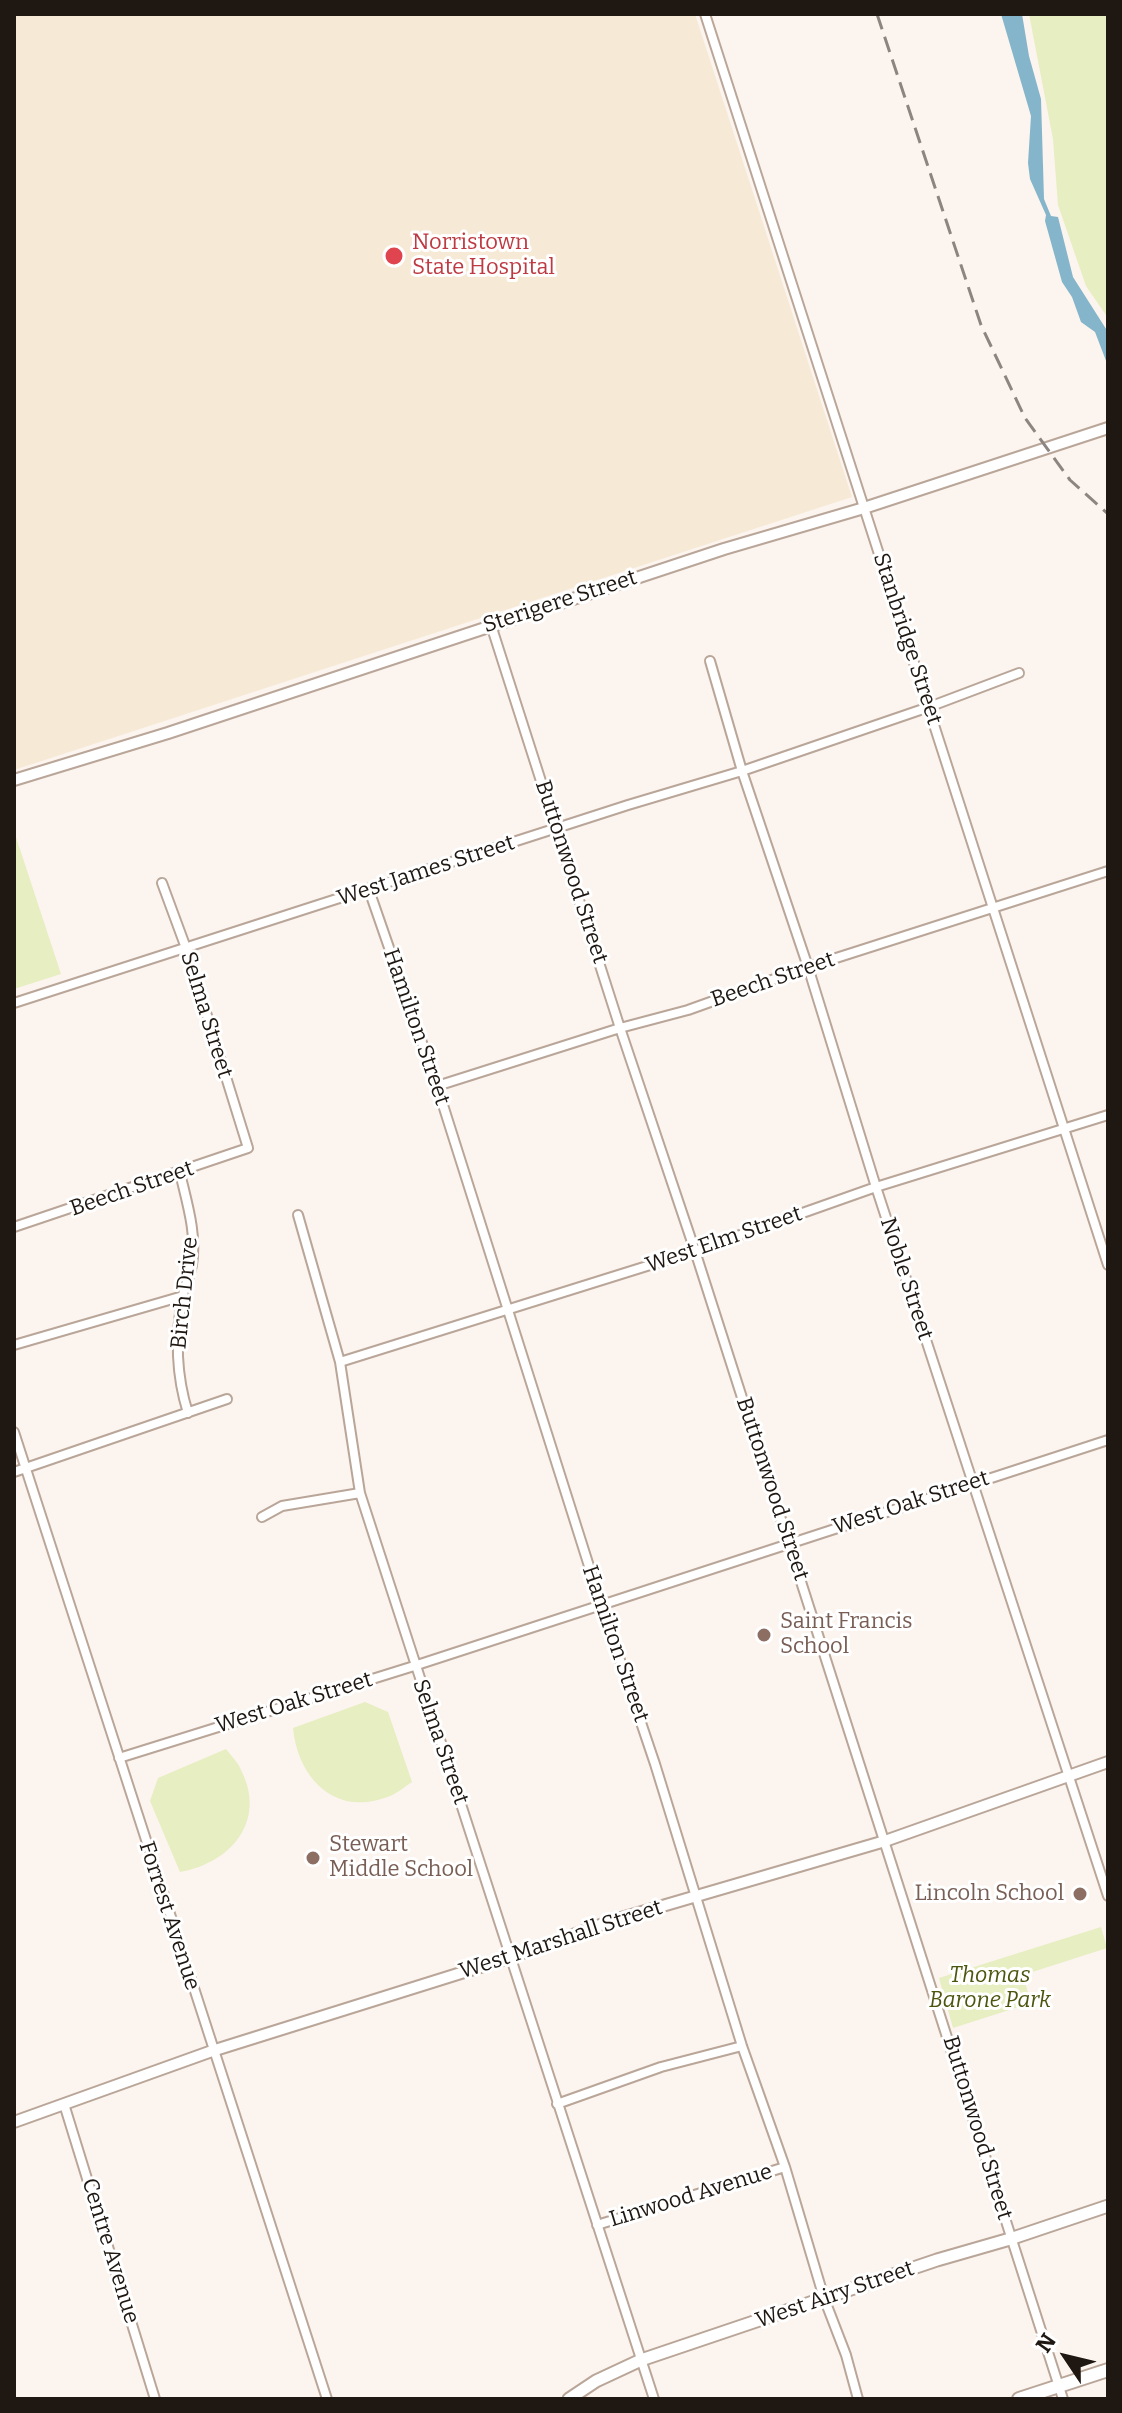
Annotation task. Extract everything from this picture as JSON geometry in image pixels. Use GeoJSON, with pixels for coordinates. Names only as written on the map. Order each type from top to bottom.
{"type":"FeatureCollection","features":[{"type":"Feature","properties":{"kind":"main road","name":"West Airy Street"},"geometry":{"type":"LineString","coordinates":[[569,2399],[596,2381],[641,2360],[1108,2206]]}},
{"type":"Feature","properties":{"kind":"main road"},"geometry":{"type":"LineString","coordinates":[[1019,2399],[1061,2393],[1108,2370]]}},
{"type":"Feature","properties":{"kind":"street","name":"Stanbridge Street"},"geometry":{"type":"LineString","coordinates":[[705,14],[1108,1265]]}},
{"type":"Feature","properties":{"kind":"street","name":"Sterigere Street"},"geometry":{"type":"LineString","coordinates":[[14,780],[168,733],[724,549],[864,508],[1108,428]]}},
{"type":"Feature","properties":{"kind":"street","name":"Buttonwood Street"},"geometry":{"type":"LineString","coordinates":[[491,625],[1061,2393]]}},
{"type":"Feature","properties":{"kind":"street","name":"Noble Street"},"geometry":{"type":"LineString","coordinates":[[710,661],[742,771],[808,967],[876,1187],[1108,1896]]}},
{"type":"Feature","properties":{"kind":"street","name":"West James Street"},"geometry":{"type":"LineString","coordinates":[[14,1003],[742,771],[1019,673]]}},
{"type":"Feature","properties":{"kind":"street","name":"Beech Street"},"geometry":{"type":"LineString","coordinates":[[437,1086],[620,1028],[688,1010],[808,967],[1108,871]]}},
{"type":"Feature","properties":{"kind":"street","name":"Selma Street"},"geometry":{"type":"LineString","coordinates":[[162,883],[186,948],[248,1148]]}},
{"type":"Feature","properties":{"kind":"street","name":"Hamilton Street"},"geometry":{"type":"LineString","coordinates":[[369,890],[437,1086],[601,1604],[698,1897],[742,2046],[785,2167],[858,2399]]}},
{"type":"Feature","properties":{"kind":"street","name":"West Elm Street"},"geometry":{"type":"LineString","coordinates":[[340,1362],[695,1251],[876,1187],[1108,1115]]}},
{"type":"Feature","properties":{"kind":"street","name":"Beech Street"},"geometry":{"type":"LineString","coordinates":[[14,1227],[248,1148]]}},
{"type":"Feature","properties":{"kind":"street","name":"Birch Drive"},"geometry":{"type":"LineString","coordinates":[[180,1173],[193,1230],[192,1265],[183,1296],[177,1363],[188,1413]]}},
{"type":"Feature","properties":{"kind":"street","name":"Selma Street"},"geometry":{"type":"LineString","coordinates":[[298,1215],[340,1362],[360,1493],[654,2399]]}},
{"type":"Feature","properties":{"kind":"street"},"geometry":{"type":"LineString","coordinates":[[14,1345],[183,1296]]}},
{"type":"Feature","properties":{"kind":"street"},"geometry":{"type":"LineString","coordinates":[[14,1472],[227,1399]]}},
{"type":"Feature","properties":{"kind":"street","name":"Forrest Avenue"},"geometry":{"type":"LineString","coordinates":[[14,1432],[327,2399]]}},
{"type":"Feature","properties":{"kind":"street","name":"West Oak Street"},"geometry":{"type":"LineString","coordinates":[[119,1758],[414,1666],[1108,1440]]}},
{"type":"Feature","properties":{"kind":"street"},"geometry":{"type":"LineString","coordinates":[[262,1517],[282,1506],[360,1493]]}},
{"type":"Feature","properties":{"kind":"street","name":"West Marshall Street"},"geometry":{"type":"LineString","coordinates":[[14,2122],[212,2051],[512,1957],[611,1921],[885,1841],[1108,1762]]}},
{"type":"Feature","properties":{"kind":"street"},"geometry":{"type":"LineString","coordinates":[[557,2104],[661,2067],[742,2046]]}},
{"type":"Feature","properties":{"kind":"street","name":"Centre Avenue"},"geometry":{"type":"LineString","coordinates":[[64,2104],[155,2399]]}},
{"type":"Feature","properties":{"kind":"street","name":"Linwood Avenue"},"geometry":{"type":"LineString","coordinates":[[597,2225],[785,2167]]}},
{"type":"Feature","properties":{"kind":"shaded area","name":"Norristown State Hospital"},"geometry":{"type":"Polygon","coordinates":[[[14,14],[695,14],[852,497],[14,770],[14,14]]]}},
{"type":"Feature","properties":{"kind":"green space"},"geometry":{"type":"Polygon","coordinates":[[[1029,14],[1108,14],[1108,318],[1086,286],[1058,205],[1053,139],[1029,14]]]}},
{"type":"Feature","properties":{"kind":"green space"},"geometry":{"type":"Polygon","coordinates":[[[14,831],[61,974],[14,989],[14,831]]]}},
{"type":"Feature","properties":{"kind":"green space"},"geometry":{"type":"Polygon","coordinates":[[[365,1702],[388,1712],[412,1782],[390,1796],[371,1802],[353,1802],[337,1798],[312,1778],[296,1747],[293,1728],[365,1702]]]}},
{"type":"Feature","properties":{"kind":"green space"},"geometry":{"type":"Polygon","coordinates":[[[226,1749],[240,1767],[248,1789],[250,1806],[247,1822],[229,1849],[198,1867],[180,1872],[150,1801],[158,1778],[226,1749]]]}},
{"type":"Feature","properties":{"kind":"green space","name":"Thomas Barone Park"},"geometry":{"type":"Polygon","coordinates":[[[1101,1927],[1107,1948],[1023,1975],[1031,2003],[953,2028],[939,1978],[1101,1927]]]}},
{"type":"Feature","properties":{"kind":"water"},"geometry":{"type":"Polygon","coordinates":[[[1001,14],[1022,14],[1041,99],[1044,199],[1051,216],[1058,217],[1073,277],[1108,332],[1108,366],[1095,332],[1081,322],[1072,297],[1062,282],[1046,215],[1030,179],[1031,116],[1001,14]]]}},
{"type":"Feature","properties":{"kind":"railway"},"geometry":{"type":"LineString","coordinates":[[877,14],[981,325],[1025,418],[1070,480],[1108,514]]}},
{"type":"Feature","properties":{"kind":"place","name":"Norristown State Hospital"},"geometry":{"type":"Point","coordinates":[394,256]}},
{"type":"Feature","properties":{"kind":"place","name":"Saint Francis School"},"geometry":{"type":"Point","coordinates":[764,1635]}},
{"type":"Feature","properties":{"kind":"place","name":"Stewart Middle School"},"geometry":{"type":"Point","coordinates":[313,1858]}},
{"type":"Feature","properties":{"kind":"place","name":"Lincoln School"},"geometry":{"type":"Point","coordinates":[1080,1894]}}]}
